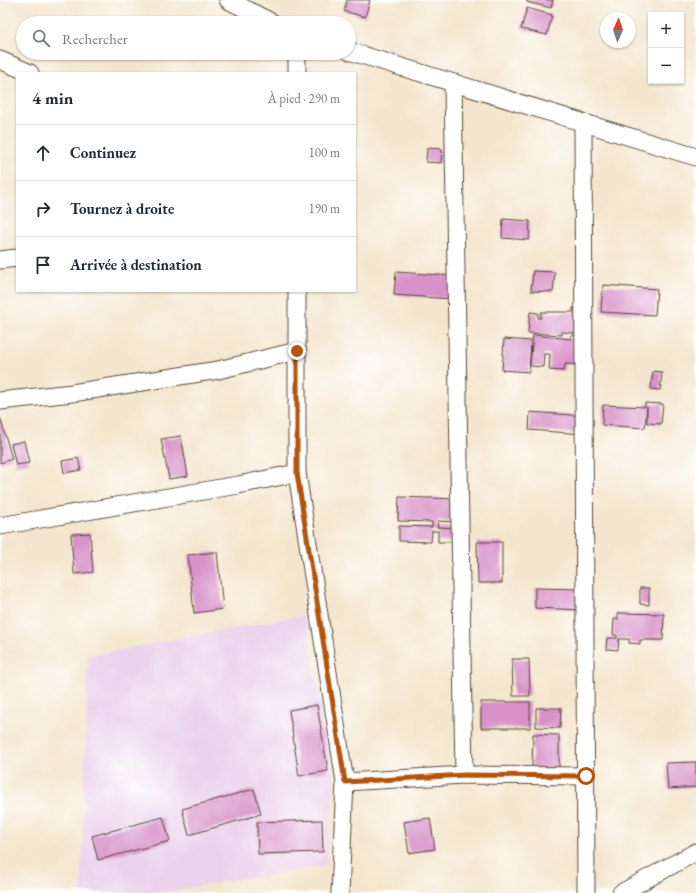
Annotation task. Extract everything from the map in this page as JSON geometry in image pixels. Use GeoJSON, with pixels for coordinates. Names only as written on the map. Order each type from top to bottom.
{"type":"FeatureCollection","features":[{"type":"Feature","properties":{"kind":"street"},"geometry":{"type":"LineString","coordinates":[[228,0],[259,16]]}},
{"type":"Feature","properties":{"kind":"street"},"geometry":{"type":"LineString","coordinates":[[356,53],[582,124],[696,156]]}},
{"type":"Feature","properties":{"kind":"street"},"geometry":{"type":"LineString","coordinates":[[0,60],[28,72]]}},
{"type":"Feature","properties":{"kind":"street"},"geometry":{"type":"LineString","coordinates":[[297,60],[297,72]]}},
{"type":"Feature","properties":{"kind":"street"},"geometry":{"type":"LineString","coordinates":[[452,83],[464,775]]}},
{"type":"Feature","properties":{"kind":"street"},"geometry":{"type":"LineString","coordinates":[[582,124],[586,893]]}},
{"type":"Feature","properties":{"kind":"street"},"geometry":{"type":"LineString","coordinates":[[0,260],[16,258]]}},
{"type":"Feature","properties":{"kind":"street"},"geometry":{"type":"LineString","coordinates":[[297,292],[297,473],[345,782],[340,893]]}},
{"type":"Feature","properties":{"kind":"street"},"geometry":{"type":"LineString","coordinates":[[0,400],[72,393],[210,371],[297,351]]}},
{"type":"Feature","properties":{"kind":"street"},"geometry":{"type":"LineString","coordinates":[[0,526],[238,485],[297,473]]}},
{"type":"Feature","properties":{"kind":"street"},"geometry":{"type":"LineString","coordinates":[[345,782],[464,775],[586,776]]}},
{"type":"Feature","properties":{"kind":"street"},"geometry":{"type":"LineString","coordinates":[[621,893],[696,852]]}},
{"type":"Feature","properties":{"kind":"shaded area"},"geometry":{"type":"Polygon","coordinates":[[[305,615],[334,783],[326,865],[156,893],[81,893],[88,656],[305,615]]]}},
{"type":"Feature","properties":{"kind":"building"},"geometry":{"type":"Polygon","coordinates":[[[347,0],[370,0],[365,17],[344,11],[347,0]]]}},
{"type":"Feature","properties":{"kind":"building"},"geometry":{"type":"Polygon","coordinates":[[[527,0],[553,0],[551,8],[527,2],[527,0]]]}},
{"type":"Feature","properties":{"kind":"building"},"geometry":{"type":"Polygon","coordinates":[[[527,8],[552,15],[547,35],[521,29],[527,8]]]}},
{"type":"Feature","properties":{"kind":"building"},"geometry":{"type":"Polygon","coordinates":[[[427,148],[442,149],[441,163],[426,162],[427,148]]]}},
{"type":"Feature","properties":{"kind":"building"},"geometry":{"type":"Polygon","coordinates":[[[503,219],[530,221],[529,240],[502,238],[503,219]]]}},
{"type":"Feature","properties":{"kind":"building"},"geometry":{"type":"Polygon","coordinates":[[[533,271],[555,272],[553,292],[531,291],[533,271]]]}},
{"type":"Feature","properties":{"kind":"building"},"geometry":{"type":"Polygon","coordinates":[[[396,272],[454,276],[452,299],[394,295],[396,272]]]}},
{"type":"Feature","properties":{"kind":"building"},"geometry":{"type":"Polygon","coordinates":[[[603,285],[657,289],[655,315],[601,312],[603,285]]]}},
{"type":"Feature","properties":{"kind":"building"},"geometry":{"type":"Polygon","coordinates":[[[573,308],[586,308],[576,333],[562,332],[562,335],[528,333],[530,312],[538,313],[538,318],[541,318],[541,312],[573,312],[573,308]]]}},
{"type":"Feature","properties":{"kind":"building"},"geometry":{"type":"Polygon","coordinates":[[[533,335],[571,339],[571,335],[583,335],[581,365],[565,364],[564,371],[549,370],[550,354],[544,354],[543,367],[530,366],[533,335]]]}},
{"type":"Feature","properties":{"kind":"building"},"geometry":{"type":"Polygon","coordinates":[[[504,339],[531,341],[529,372],[502,370],[504,339]]]}},
{"type":"Feature","properties":{"kind":"building"},"geometry":{"type":"Polygon","coordinates":[[[653,371],[662,372],[660,390],[651,389],[653,371]]]}},
{"type":"Feature","properties":{"kind":"building"},"geometry":{"type":"Polygon","coordinates":[[[645,403],[663,404],[661,424],[647,423],[647,407],[645,428],[602,425],[603,405],[645,407],[645,403]]]}},
{"type":"Feature","properties":{"kind":"building"},"geometry":{"type":"Polygon","coordinates":[[[530,412],[585,416],[583,434],[529,430],[530,412]]]}},
{"type":"Feature","properties":{"kind":"building"},"geometry":{"type":"Polygon","coordinates":[[[0,417],[12,459],[0,463],[0,417]]]}},
{"type":"Feature","properties":{"kind":"building"},"geometry":{"type":"Polygon","coordinates":[[[181,436],[188,476],[169,479],[161,439],[181,436]]]}},
{"type":"Feature","properties":{"kind":"building"},"geometry":{"type":"Polygon","coordinates":[[[24,441],[29,463],[16,465],[11,444],[24,441]]]}},
{"type":"Feature","properties":{"kind":"building"},"geometry":{"type":"Polygon","coordinates":[[[78,458],[81,470],[64,473],[62,461],[78,458]]]}},
{"type":"Feature","properties":{"kind":"building"},"geometry":{"type":"Polygon","coordinates":[[[399,497],[459,499],[458,522],[438,521],[437,527],[458,528],[458,542],[438,542],[438,531],[432,531],[431,542],[399,541],[399,526],[432,527],[432,522],[398,521],[399,497]]]}},
{"type":"Feature","properties":{"kind":"building"},"geometry":{"type":"Polygon","coordinates":[[[90,533],[93,572],[74,574],[71,534],[90,533]]]}},
{"type":"Feature","properties":{"kind":"building"},"geometry":{"type":"Polygon","coordinates":[[[477,542],[502,542],[502,583],[478,583],[477,542]]]}},
{"type":"Feature","properties":{"kind":"building"},"geometry":{"type":"Polygon","coordinates":[[[217,552],[223,609],[194,613],[188,555],[217,552]]]}},
{"type":"Feature","properties":{"kind":"building"},"geometry":{"type":"Polygon","coordinates":[[[535,588],[584,589],[583,610],[535,608],[535,588]]]}},
{"type":"Feature","properties":{"kind":"building"},"geometry":{"type":"Polygon","coordinates":[[[640,588],[649,588],[649,605],[640,604],[640,588]]]}},
{"type":"Feature","properties":{"kind":"building"},"geometry":{"type":"Polygon","coordinates":[[[618,613],[664,614],[663,640],[640,640],[640,644],[629,643],[629,639],[619,639],[618,650],[606,649],[607,638],[617,638],[617,635],[613,635],[614,619],[618,619],[618,613]]]}},
{"type":"Feature","properties":{"kind":"building"},"geometry":{"type":"Polygon","coordinates":[[[512,659],[529,659],[530,696],[513,696],[512,659]]]}},
{"type":"Feature","properties":{"kind":"building"},"geometry":{"type":"Polygon","coordinates":[[[481,702],[530,702],[530,728],[481,728],[481,702]]]}},
{"type":"Feature","properties":{"kind":"building"},"geometry":{"type":"Polygon","coordinates":[[[317,705],[328,771],[299,776],[289,710],[317,705]]]}},
{"type":"Feature","properties":{"kind":"building"},"geometry":{"type":"Polygon","coordinates":[[[536,708],[561,708],[560,728],[536,727],[536,708]]]}},
{"type":"Feature","properties":{"kind":"building"},"geometry":{"type":"Polygon","coordinates":[[[533,734],[559,735],[559,770],[532,769],[533,734]]]}},
{"type":"Feature","properties":{"kind":"building"},"geometry":{"type":"Polygon","coordinates":[[[696,762],[696,787],[668,789],[666,763],[696,762]]]}},
{"type":"Feature","properties":{"kind":"building"},"geometry":{"type":"Polygon","coordinates":[[[254,789],[261,814],[189,835],[182,809],[254,789]]]}},
{"type":"Feature","properties":{"kind":"building"},"geometry":{"type":"Polygon","coordinates":[[[163,817],[170,841],[98,860],[92,836],[163,817]]]}},
{"type":"Feature","properties":{"kind":"building"},"geometry":{"type":"Polygon","coordinates":[[[430,818],[435,849],[409,853],[404,822],[430,818]]]}},
{"type":"Feature","properties":{"kind":"building"},"geometry":{"type":"Polygon","coordinates":[[[322,820],[323,852],[258,854],[257,822],[322,820]]]}},
{"type":"Feature","properties":{"kind":"route"},"geometry":{"type":"LineString","coordinates":[[297,351],[297,473],[345,782],[464,775],[586,776]]}}]}
